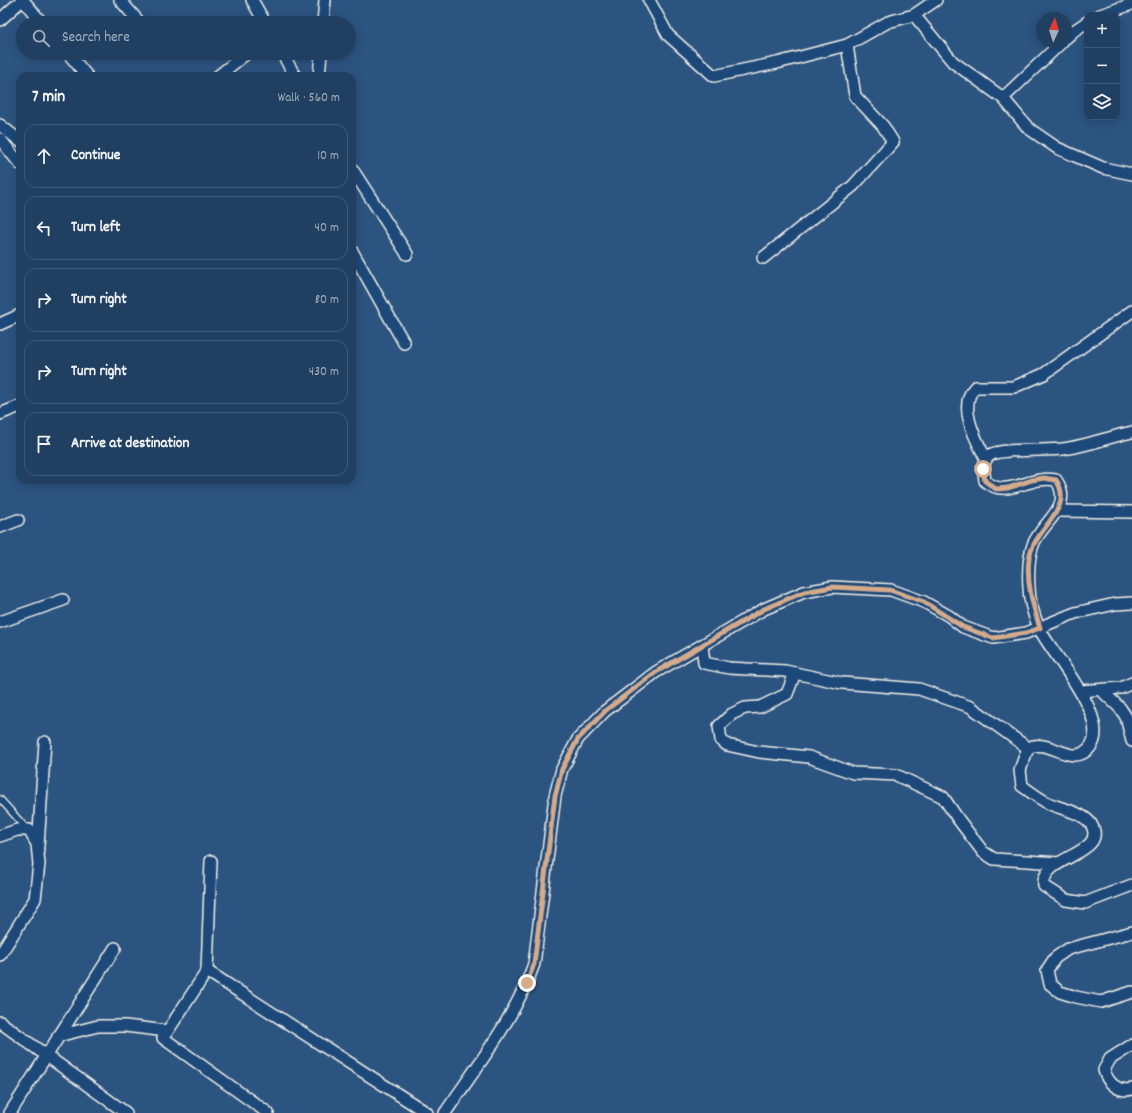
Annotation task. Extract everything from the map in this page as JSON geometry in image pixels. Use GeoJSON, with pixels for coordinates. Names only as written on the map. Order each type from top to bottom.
{"type":"FeatureCollection","features":[{"type":"Feature","properties":{"kind":"street"},"geometry":{"type":"LineString","coordinates":[[1,18],[23,0],[36,16]]}},
{"type":"Feature","properties":{"kind":"street"},"geometry":{"type":"LineString","coordinates":[[120,0],[134,16]]}},
{"type":"Feature","properties":{"kind":"street"},"geometry":{"type":"LineString","coordinates":[[252,0],[261,16]]}},
{"type":"Feature","properties":{"kind":"street"},"geometry":{"type":"LineString","coordinates":[[324,16],[325,0]]}},
{"type":"Feature","properties":{"kind":"street"},"geometry":{"type":"LineString","coordinates":[[649,0],[668,35],[714,76],[777,63],[847,44],[888,22],[914,14],[936,0]]}},
{"type":"Feature","properties":{"kind":"street"},"geometry":{"type":"LineString","coordinates":[[1109,12],[1132,4]]}},
{"type":"Feature","properties":{"kind":"street"},"geometry":{"type":"LineString","coordinates":[[914,14],[953,62],[1003,98],[1028,128],[1057,148],[1103,168],[1132,174]]}},
{"type":"Feature","properties":{"kind":"street"},"geometry":{"type":"LineString","coordinates":[[1072,33],[1084,24]]}},
{"type":"Feature","properties":{"kind":"street"},"geometry":{"type":"LineString","coordinates":[[763,258],[853,186],[893,142],[883,126],[855,96],[847,44]]}},
{"type":"Feature","properties":{"kind":"street"},"geometry":{"type":"LineString","coordinates":[[1003,98],[1056,48]]}},
{"type":"Feature","properties":{"kind":"street"},"geometry":{"type":"LineString","coordinates":[[74,60],[84,72]]}},
{"type":"Feature","properties":{"kind":"street"},"geometry":{"type":"LineString","coordinates":[[223,72],[238,60]]}},
{"type":"Feature","properties":{"kind":"street"},"geometry":{"type":"LineString","coordinates":[[286,60],[293,72]]}},
{"type":"Feature","properties":{"kind":"street"},"geometry":{"type":"LineString","coordinates":[[319,72],[320,60]]}},
{"type":"Feature","properties":{"kind":"street"},"geometry":{"type":"LineString","coordinates":[[0,125],[16,138]]}},
{"type":"Feature","properties":{"kind":"street"},"geometry":{"type":"LineString","coordinates":[[0,139],[16,159]]}},
{"type":"Feature","properties":{"kind":"street"},"geometry":{"type":"LineString","coordinates":[[356,175],[407,254]]}},
{"type":"Feature","properties":{"kind":"street"},"geometry":{"type":"LineString","coordinates":[[356,258],[404,343]]}},
{"type":"Feature","properties":{"kind":"street"},"geometry":{"type":"LineString","coordinates":[[986,459],[971,430],[967,400],[970,392],[975,387],[1014,386],[1044,374],[1132,311]]}},
{"type":"Feature","properties":{"kind":"street"},"geometry":{"type":"LineString","coordinates":[[0,324],[16,317]]}},
{"type":"Feature","properties":{"kind":"street"},"geometry":{"type":"LineString","coordinates":[[0,414],[16,408]]}},
{"type":"Feature","properties":{"kind":"street"},"geometry":{"type":"LineString","coordinates":[[1132,432],[1064,449],[991,454],[986,459],[983,469],[985,481],[996,489],[1008,488],[1032,480],[1044,478],[1056,480],[1060,486],[1062,496],[1058,511],[1042,529],[1033,544],[1029,558],[1029,592],[1040,628],[1090,708],[1095,725],[1094,742],[1090,749],[1081,754],[1068,754],[1049,746],[1035,745],[1028,748],[1020,770],[1022,786],[1048,803],[1088,819],[1093,828],[1093,841],[1088,847],[1059,863],[1047,872],[1043,879],[1044,886],[1066,900],[1085,904],[1132,885]]}},
{"type":"Feature","properties":{"kind":"street"},"geometry":{"type":"LineString","coordinates":[[1058,511],[1132,512]]}},
{"type":"Feature","properties":{"kind":"street"},"geometry":{"type":"LineString","coordinates":[[0,527],[18,520]]}},
{"type":"Feature","properties":{"kind":"street"},"geometry":{"type":"LineString","coordinates":[[445,1113],[510,1015],[527,983],[534,964],[555,796],[562,769],[578,739],[606,710],[656,672],[764,609],[804,592],[832,587],[890,590],[924,602],[963,627],[993,638],[1026,633],[1075,613],[1115,604],[1132,603]]}},
{"type":"Feature","properties":{"kind":"street"},"geometry":{"type":"LineString","coordinates":[[0,622],[63,600]]}},
{"type":"Feature","properties":{"kind":"street"},"geometry":{"type":"LineString","coordinates":[[702,645],[704,663],[729,668],[795,673],[842,684],[919,689],[971,707],[1028,748]]}},
{"type":"Feature","properties":{"kind":"street"},"geometry":{"type":"LineString","coordinates":[[795,673],[787,694],[760,707],[745,708],[732,714],[719,726],[721,740],[727,745],[759,752],[809,757],[853,773],[896,775],[943,797],[958,820],[983,852],[994,859],[1059,863]]}},
{"type":"Feature","properties":{"kind":"street"},"geometry":{"type":"LineString","coordinates":[[1080,691],[1121,688],[1132,683]]}},
{"type":"Feature","properties":{"kind":"street"},"geometry":{"type":"LineString","coordinates":[[1101,690],[1120,708],[1126,717],[1132,741]]}},
{"type":"Feature","properties":{"kind":"street"},"geometry":{"type":"LineString","coordinates":[[0,955],[35,899],[39,864],[38,849],[45,742]]}},
{"type":"Feature","properties":{"kind":"street"},"geometry":{"type":"LineString","coordinates":[[0,836],[17,830],[28,830],[37,844],[38,849]]}},
{"type":"Feature","properties":{"kind":"street"},"geometry":{"type":"LineString","coordinates":[[211,861],[207,971],[163,1038],[268,1113]]}},
{"type":"Feature","properties":{"kind":"street"},"geometry":{"type":"LineString","coordinates":[[1132,932],[1068,949],[1055,958],[1047,970],[1050,984],[1060,992],[1076,998],[1101,1002],[1132,992]]}},
{"type":"Feature","properties":{"kind":"street"},"geometry":{"type":"LineString","coordinates":[[10,1113],[115,948]]}},
{"type":"Feature","properties":{"kind":"street"},"geometry":{"type":"LineString","coordinates":[[207,971],[426,1113]]}},
{"type":"Feature","properties":{"kind":"street"},"geometry":{"type":"LineString","coordinates":[[0,1022],[126,1113]]}},
{"type":"Feature","properties":{"kind":"street"},"geometry":{"type":"LineString","coordinates":[[58,1036],[98,1026],[125,1026],[167,1031]]}},
{"type":"Feature","properties":{"kind":"street"},"geometry":{"type":"LineString","coordinates":[[1132,1044],[1110,1059],[1104,1070],[1106,1079],[1116,1088],[1127,1090],[1132,1089]]}},
{"type":"Feature","properties":{"kind":"lane"},"geometry":{"type":"LineString","coordinates":[[0,799],[28,830]]}},
{"type":"Feature","properties":{"kind":"route"},"geometry":{"type":"LineString","coordinates":[[527,983],[534,964],[555,796],[562,769],[578,739],[606,710],[656,672],[764,609],[804,592],[832,587],[861,587],[890,590],[924,602],[949,616],[963,627],[978,634],[993,638],[1010,637],[1040,628],[1029,592],[1029,558],[1033,544],[1042,529],[1058,511],[1062,496],[1060,486],[1056,480],[1044,478],[1032,480],[1008,488],[996,489],[985,481],[983,469]]}}]}
